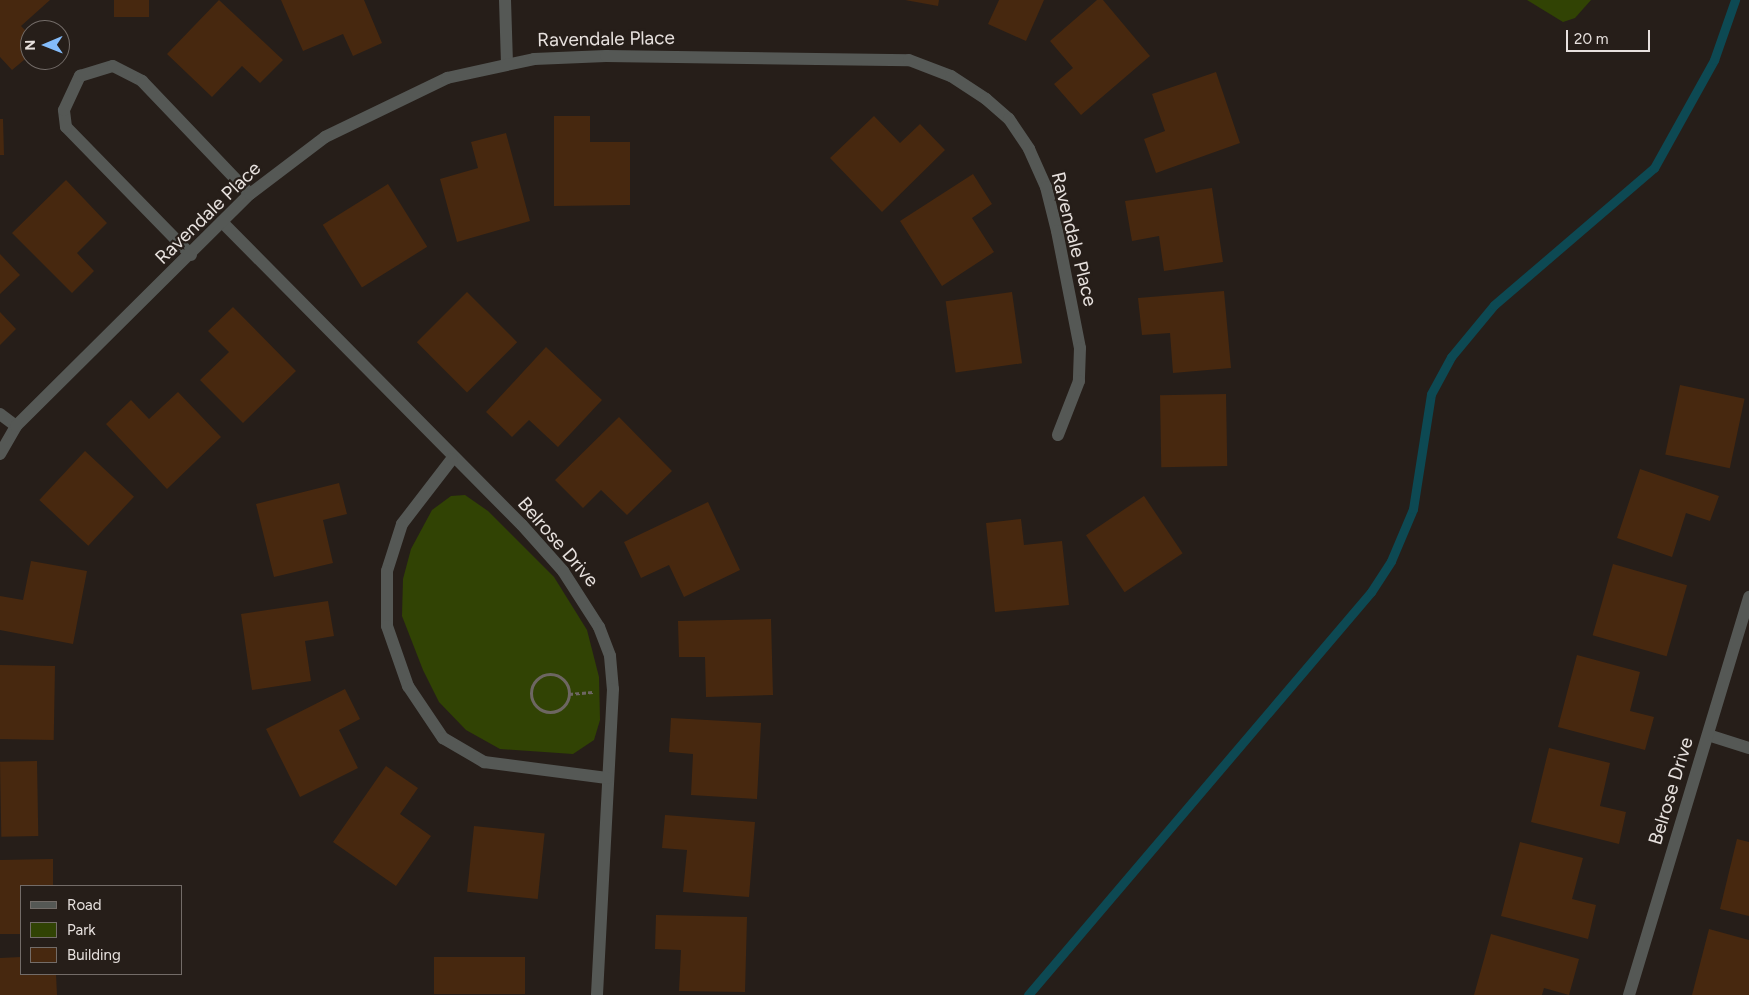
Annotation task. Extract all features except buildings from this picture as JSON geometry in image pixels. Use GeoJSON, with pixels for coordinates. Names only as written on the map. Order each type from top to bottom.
{"type":"FeatureCollection","features":[{"type":"Feature","properties":{"kind":"street"},"geometry":{"type":"LineString","coordinates":[[505,0],[506,63]]}},
{"type":"Feature","properties":{"kind":"street","name":"Ravendale Place"},"geometry":{"type":"LineString","coordinates":[[0,454],[16,426],[192,255],[250,194],[324,137],[363,115],[447,78],[506,63],[606,56],[909,60],[951,76],[986,99],[1009,119],[1029,149],[1046,187],[1057,231],[1080,348],[1079,381],[1058,435]]}},
{"type":"Feature","properties":{"kind":"street"},"geometry":{"type":"LineString","coordinates":[[192,255],[66,128],[64,110],[80,76],[113,66],[142,81],[250,194]]}},
{"type":"Feature","properties":{"kind":"street","name":"Belrose Drive"},"geometry":{"type":"LineString","coordinates":[[222,222],[563,571],[599,627],[610,656],[613,689],[597,995]]}},
{"type":"Feature","properties":{"kind":"street"},"geometry":{"type":"LineString","coordinates":[[0,414],[16,426]]}},
{"type":"Feature","properties":{"kind":"street"},"geometry":{"type":"LineString","coordinates":[[452,459],[402,524],[387,571],[387,626],[408,686],[443,738],[484,762],[607,778]]}},
{"type":"Feature","properties":{"kind":"street","name":"Belrose Drive"},"geometry":{"type":"LineString","coordinates":[[1629,995],[1749,597]]}},
{"type":"Feature","properties":{"kind":"street"},"geometry":{"type":"LineString","coordinates":[[1708,735],[1749,748]]}},
{"type":"Feature","properties":{"kind":"path"},"geometry":{"type":"LineString","coordinates":[[551,673],[564,680],[569,694],[563,707],[549,712],[536,706],[531,692],[537,679],[551,673]]}},
{"type":"Feature","properties":{"kind":"path"},"geometry":{"type":"LineString","coordinates":[[569,694],[599,691]]}},
{"type":"Feature","properties":{"kind":"green space"},"geometry":{"type":"Polygon","coordinates":[[[1527,0],[1591,0],[1575,18],[1563,22],[1527,0]]]}},
{"type":"Feature","properties":{"kind":"green space"},"geometry":{"type":"Polygon","coordinates":[[[465,495],[488,511],[554,577],[587,630],[599,677],[600,720],[594,740],[573,754],[500,749],[466,730],[439,702],[423,670],[402,616],[403,579],[411,549],[432,510],[451,496],[465,495]]]}},
{"type":"Feature","properties":{"kind":"waterway"},"geometry":{"type":"LineString","coordinates":[[1028,995],[1371,592],[1391,561],[1413,509],[1431,394],[1451,357],[1494,305],[1654,168],[1714,60],[1735,0]]}}]}
